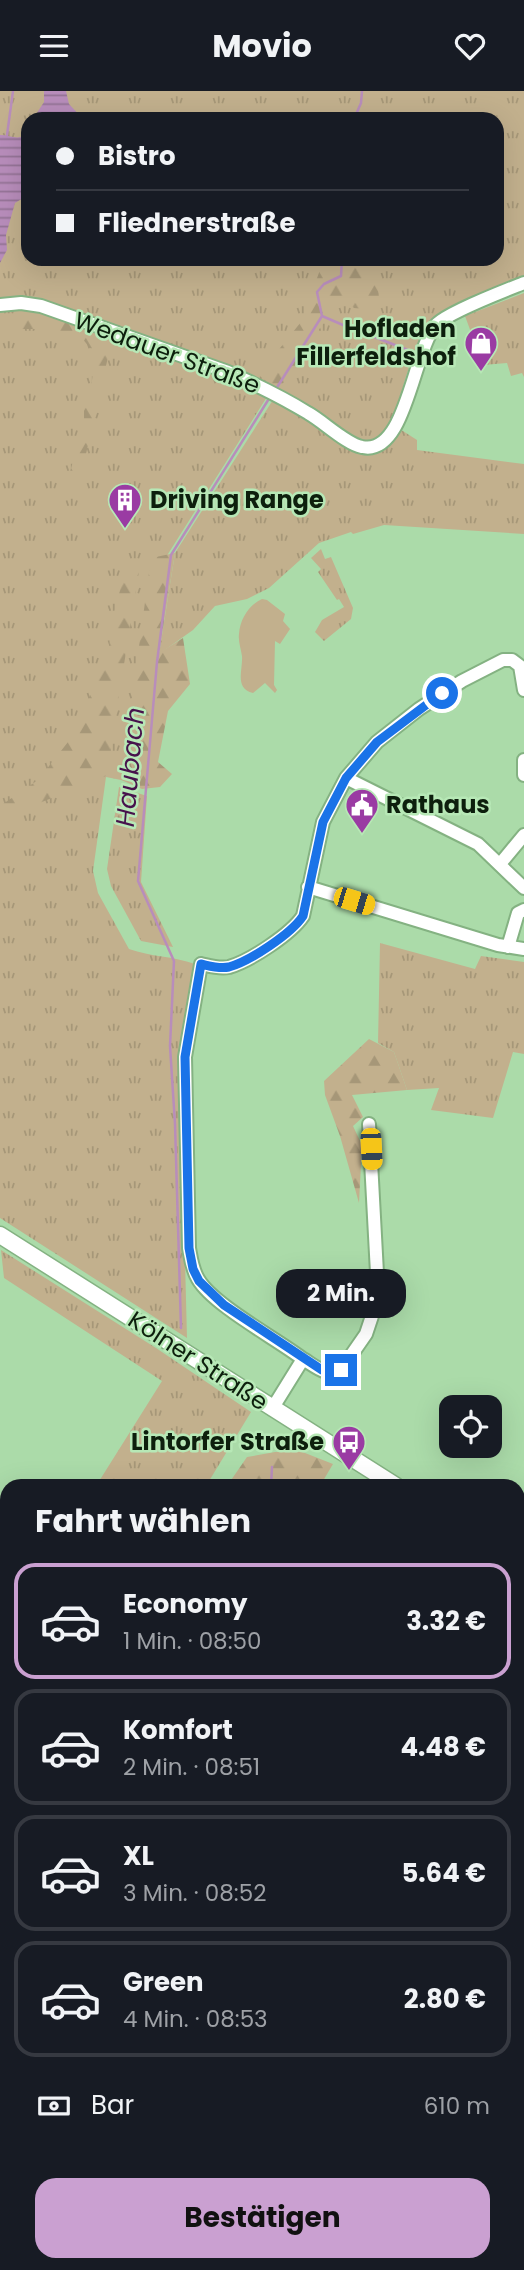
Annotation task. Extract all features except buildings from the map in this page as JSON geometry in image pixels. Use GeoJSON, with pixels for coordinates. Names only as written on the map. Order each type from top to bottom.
{"type":"FeatureCollection","features":[{"type":"Feature","properties":{"kind":"main road","name":"Kölner Straße"},"geometry":{"type":"LineString","coordinates":[[0,1235],[385,1479]]}},
{"type":"Feature","properties":{"kind":"street","name":"Wedauer Straße"},"geometry":{"type":"LineString","coordinates":[[0,305],[21,303],[41,306],[228,372],[310,414],[358,447],[370,449],[383,443],[399,422],[426,339],[438,323],[524,283]]}},
{"type":"Feature","properties":{"kind":"street"},"geometry":{"type":"LineString","coordinates":[[369,1124],[377,1273],[374,1310],[366,1334],[341,1370],[328,1373],[224,1305],[205,1289],[193,1269],[189,1248],[185,1057],[201,964],[218,968],[229,967],[296,927],[303,916],[323,822],[346,778],[377,742],[419,709],[462,681],[503,660],[512,660],[520,666],[524,689]]}},
{"type":"Feature","properties":{"kind":"street"},"geometry":{"type":"LineString","coordinates":[[524,760],[524,775]]}},
{"type":"Feature","properties":{"kind":"street"},"geometry":{"type":"LineString","coordinates":[[346,778],[478,844],[524,888]]}},
{"type":"Feature","properties":{"kind":"street"},"geometry":{"type":"LineString","coordinates":[[500,864],[524,835]]}},
{"type":"Feature","properties":{"kind":"street"},"geometry":{"type":"LineString","coordinates":[[308,887],[508,947],[524,949]]}},
{"type":"Feature","properties":{"kind":"street"},"geometry":{"type":"LineString","coordinates":[[508,947],[518,913],[524,910]]}},
{"type":"Feature","properties":{"kind":"street"},"geometry":{"type":"LineString","coordinates":[[272,1409],[303,1359]]}},
{"type":"Feature","properties":{"kind":"green space"},"geometry":{"type":"Polygon","coordinates":[[[0,91],[524,91],[524,279],[461,302],[430,322],[418,342],[392,424],[417,440],[417,450],[524,464],[524,534],[384,525],[353,534],[351,532],[319,543],[269,588],[247,599],[215,606],[193,630],[159,654],[175,553],[278,392],[272,389],[168,554],[133,785],[106,777],[93,871],[98,893],[129,949],[195,964],[180,1066],[187,1338],[0,1218],[0,91]]]}},
{"type":"Feature","properties":{"kind":"green space"},"geometry":{"type":"Polygon","coordinates":[[[321,266],[376,266],[379,298],[375,310],[354,308],[347,301],[336,304],[278,391],[260,376],[301,322],[321,266]]]}},
{"type":"Feature","properties":{"kind":"green space"},"geometry":{"type":"Polygon","coordinates":[[[524,293],[524,377],[522,373],[511,376],[507,363],[483,365],[465,316],[524,293]]]}},
{"type":"Feature","properties":{"kind":"green space"},"geometry":{"type":"Polygon","coordinates":[[[23,307],[113,335],[78,489],[66,486],[84,423],[84,405],[91,389],[95,354],[81,337],[40,329],[16,329],[23,307]]]}},
{"type":"Feature","properties":{"kind":"green space"},"geometry":{"type":"Polygon","coordinates":[[[321,549],[325,559],[331,557],[353,608],[351,619],[324,641],[315,632],[322,620],[344,607],[318,572],[321,569],[311,558],[321,549]]]}},
{"type":"Feature","properties":{"kind":"green space"},"geometry":{"type":"Polygon","coordinates":[[[175,553],[159,653],[183,638],[190,684],[168,711],[158,762],[172,774],[160,787],[142,789],[133,785],[138,754],[126,742],[151,558],[175,553]]]}},
{"type":"Feature","properties":{"kind":"green space"},"geometry":{"type":"Polygon","coordinates":[[[141,559],[106,776],[0,819],[0,806],[38,780],[83,723],[92,687],[106,664],[124,575],[141,559]]]}},
{"type":"Feature","properties":{"kind":"green space"},"geometry":{"type":"Polygon","coordinates":[[[262,599],[285,614],[283,621],[290,629],[280,644],[275,641],[275,693],[265,683],[253,693],[247,691],[241,683],[241,623],[249,609],[262,599]]]}},
{"type":"Feature","properties":{"kind":"green space"},"geometry":{"type":"Polygon","coordinates":[[[119,787],[147,796],[141,882],[173,947],[141,941],[111,886],[107,869],[119,787]]]}},
{"type":"Feature","properties":{"kind":"green space"},"geometry":{"type":"Polygon","coordinates":[[[380,943],[475,969],[481,956],[524,962],[524,1054],[513,1052],[493,1118],[431,1110],[439,1088],[407,1090],[394,1052],[378,1043],[380,943]]]}},
{"type":"Feature","properties":{"kind":"green space"},"geometry":{"type":"Polygon","coordinates":[[[369,1039],[394,1052],[407,1090],[352,1095],[363,1117],[353,1126],[362,1145],[359,1203],[325,1095],[324,1081],[369,1039]]]}},
{"type":"Feature","properties":{"kind":"green space"},"geometry":{"type":"Polygon","coordinates":[[[1,1250],[251,1412],[210,1479],[100,1479],[162,1381],[4,1278],[1,1250]]]}},
{"type":"Feature","properties":{"kind":"green space"},"geometry":{"type":"Polygon","coordinates":[[[300,1451],[333,1464],[324,1479],[232,1479],[247,1457],[300,1451]]]}},
{"type":"Feature","properties":{"kind":"shaded area"},"geometry":{"type":"Polygon","coordinates":[[[44,91],[66,91],[69,104],[76,112],[38,112],[44,102],[44,91]]]}},
{"type":"Feature","properties":{"kind":"shaded area"},"geometry":{"type":"Polygon","coordinates":[[[0,135],[21,136],[21,199],[15,203],[6,235],[7,250],[0,263],[0,135]]]}},
{"type":"Feature","properties":{"kind":"waterway"},"geometry":{"type":"LineString","coordinates":[[7,135],[13,91]]}},
{"type":"Feature","properties":{"kind":"waterway","name":"Haubach"},"geometry":{"type":"LineString","coordinates":[[357,112],[362,91]]}},
{"type":"Feature","properties":{"kind":"waterway","name":"Haubach"},"geometry":{"type":"LineString","coordinates":[[276,389],[322,316],[317,292],[324,284],[341,276],[342,266]]}},
{"type":"Feature","properties":{"kind":"waterway"},"geometry":{"type":"LineString","coordinates":[[322,316],[350,328]]}},
{"type":"Feature","properties":{"kind":"waterway"},"geometry":{"type":"LineString","coordinates":[[364,333],[413,352]]}},
{"type":"Feature","properties":{"kind":"waterway","name":"Haubach"},"geometry":{"type":"LineString","coordinates":[[181,1328],[170,1046],[174,961],[138,881],[157,662],[171,555],[270,397]]}},
{"type":"Feature","properties":{"kind":"waterway","name":"Haubach"},"geometry":{"type":"LineString","coordinates":[[271,1479],[272,1467]]}},
{"type":"Feature","properties":{"kind":"place","name":"Hofladen Fillerfeldshof"},"geometry":{"type":"Point","coordinates":[481,373]}},
{"type":"Feature","properties":{"kind":"place","name":"Driving Range"},"geometry":{"type":"Point","coordinates":[125,530]}},
{"type":"Feature","properties":{"kind":"place","name":"Rathaus"},"geometry":{"type":"Point","coordinates":[362,835]}},
{"type":"Feature","properties":{"kind":"place","name":"Lintorfer Straße"},"geometry":{"type":"Point","coordinates":[349,1472]}},
{"type":"Feature","properties":{"kind":"route"},"geometry":{"type":"LineString","coordinates":[[341,1370],[328,1373],[303,1359],[224,1305],[205,1289],[193,1269],[189,1248],[185,1057],[201,964],[218,968],[229,967],[296,927],[303,916],[323,822],[346,778],[377,742],[442,693]]}}]}
